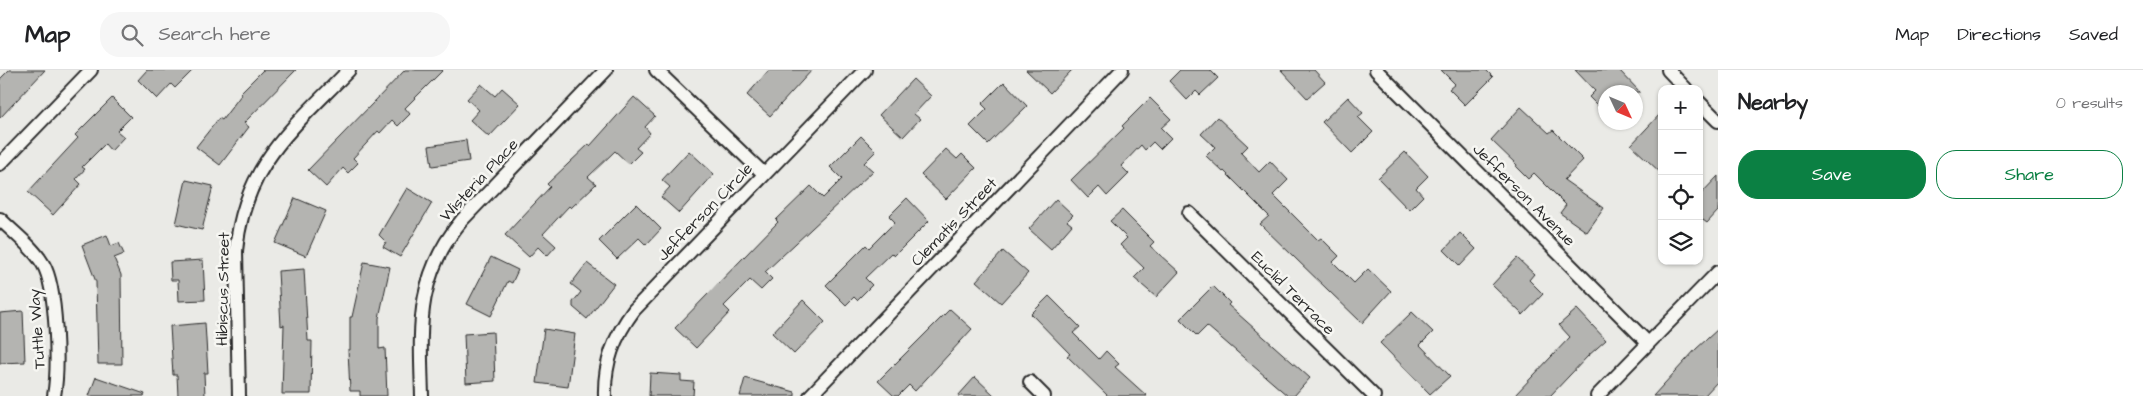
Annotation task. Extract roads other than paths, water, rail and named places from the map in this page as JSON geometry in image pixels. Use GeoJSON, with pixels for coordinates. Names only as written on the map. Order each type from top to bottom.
{"type":"FeatureCollection","features":[{"type":"Feature","properties":{"kind":"street"},"geometry":{"type":"LineString","coordinates":[[0,164],[91,70]]}},
{"type":"Feature","properties":{"kind":"street","name":"Hibiscus Street"},"geometry":{"type":"LineString","coordinates":[[239,396],[236,250],[240,220],[247,197],[262,166],[281,141],[349,70]]}},
{"type":"Feature","properties":{"kind":"street","name":"Wisteria Place"},"geometry":{"type":"LineString","coordinates":[[422,396],[420,328],[423,300],[432,270],[444,245],[462,220],[606,70]]}},
{"type":"Feature","properties":{"kind":"street"},"geometry":{"type":"LineString","coordinates":[[656,70],[764,174]]}},
{"type":"Feature","properties":{"kind":"street","name":"Jefferson Circle"},"geometry":{"type":"LineString","coordinates":[[604,396],[606,370],[611,348],[620,328],[634,310],[865,70]]}},
{"type":"Feature","properties":{"kind":"street","name":"Clematis Street"},"geometry":{"type":"LineString","coordinates":[[810,396],[1122,70]]}},
{"type":"Feature","properties":{"kind":"street","name":"Jefferson Avenue"},"geometry":{"type":"LineString","coordinates":[[1376,70],[1648,343]]}},
{"type":"Feature","properties":{"kind":"street"},"geometry":{"type":"LineString","coordinates":[[1668,70],[1682,85]]}},
{"type":"Feature","properties":{"kind":"street"},"geometry":{"type":"LineString","coordinates":[[1703,106],[1718,121]]}},
{"type":"Feature","properties":{"kind":"street","name":"Euclid Terrace"},"geometry":{"type":"LineString","coordinates":[[1189,213],[1374,396]]}},
{"type":"Feature","properties":{"kind":"street","name":"Tuttle Way"},"geometry":{"type":"LineString","coordinates":[[0,219],[34,252],[43,264],[50,281],[53,295],[54,396]]}},
{"type":"Feature","properties":{"kind":"street"},"geometry":{"type":"LineString","coordinates":[[1597,396],[1718,272]]}},
{"type":"Feature","properties":{"kind":"street"},"geometry":{"type":"LineString","coordinates":[[1030,382],[1044,396]]}}]}
